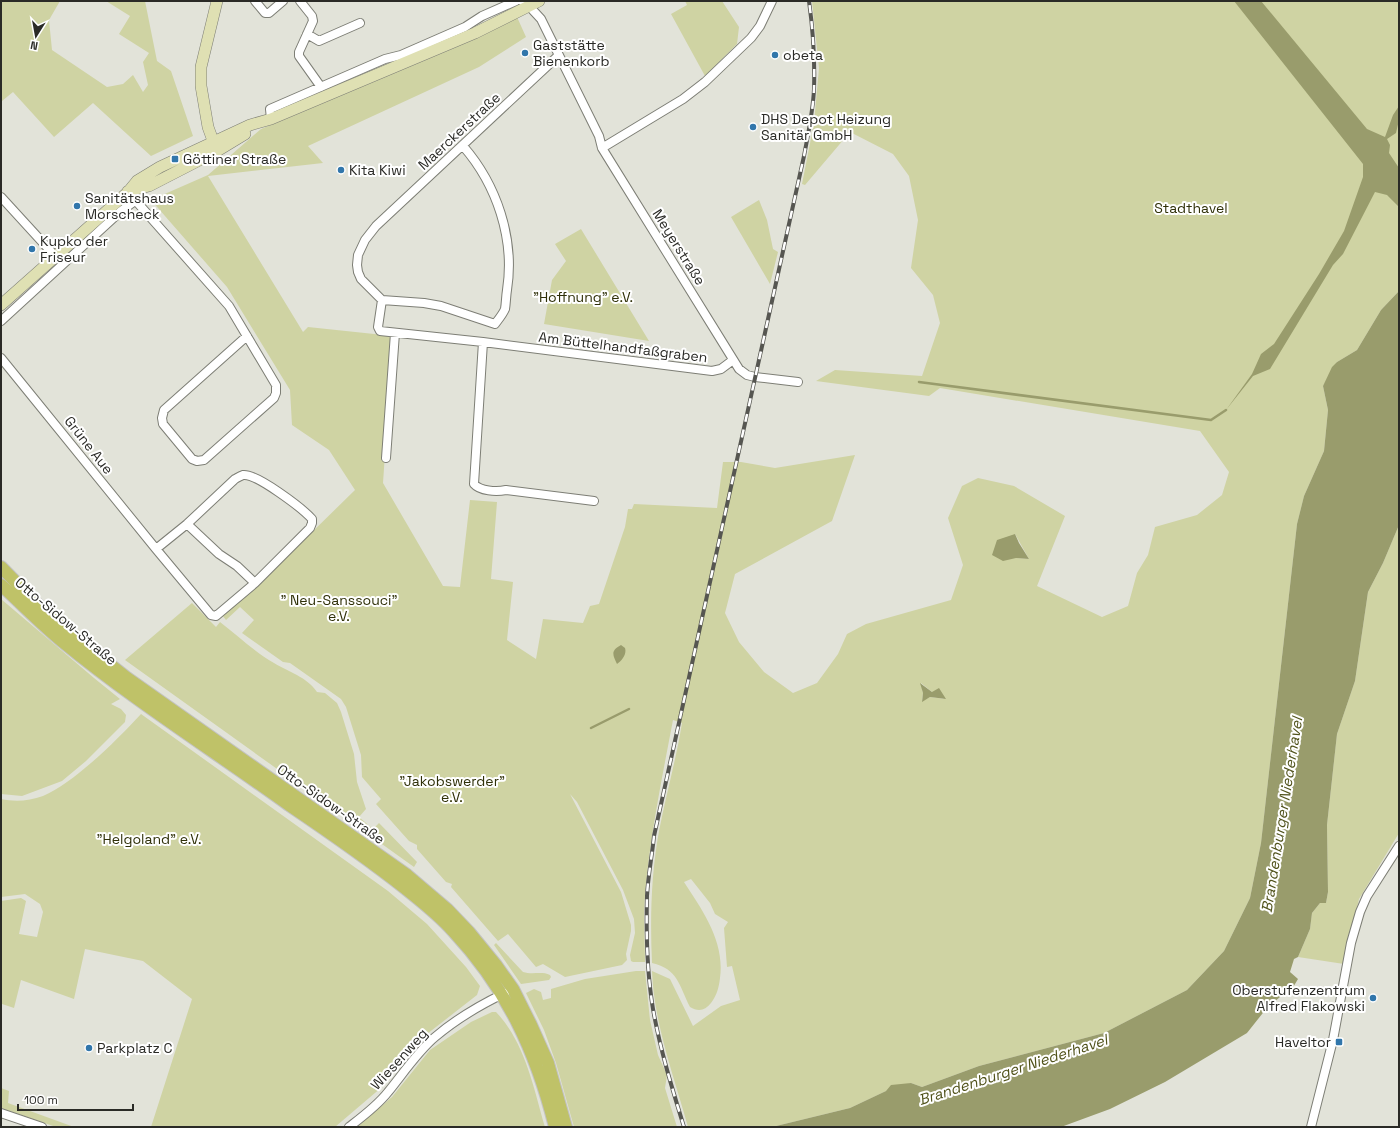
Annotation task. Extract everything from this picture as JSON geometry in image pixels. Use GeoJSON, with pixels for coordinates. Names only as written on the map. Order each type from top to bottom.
{"type":"FeatureCollection","features":[{"type":"Feature","properties":{"kind":"main road"},"geometry":{"type":"LineString","coordinates":[[215,147],[208,127],[201,86],[201,67],[217,1]]}},
{"type":"Feature","properties":{"kind":"main road"},"geometry":{"type":"LineString","coordinates":[[1,305],[128,192],[148,186],[195,156],[215,147],[250,125],[269,120],[327,88],[401,59],[475,33],[530,3]]}},
{"type":"Feature","properties":{"kind":"main road","name":"Otto-Sidow-Straße"},"geometry":{"type":"LineString","coordinates":[[1,567],[43,610],[127,678],[407,875],[447,909],[496,965],[513,989],[548,1063],[566,1127]]}},
{"type":"Feature","properties":{"kind":"main road","name":"Otto-Sidow-Straße"},"geometry":{"type":"LineString","coordinates":[[1,585],[62,641],[122,687],[379,868],[437,914],[455,933],[502,994],[523,1033],[537,1065],[555,1127]]}},
{"type":"Feature","properties":{"kind":"street"},"geometry":{"type":"LineString","coordinates":[[255,1],[265,13],[269,13],[283,1]]}},
{"type":"Feature","properties":{"kind":"street"},"geometry":{"type":"LineString","coordinates":[[401,59],[465,28],[482,16],[516,1]]}},
{"type":"Feature","properties":{"kind":"street"},"geometry":{"type":"LineString","coordinates":[[602,148],[683,99],[705,82],[751,38],[760,26],[772,1]]}},
{"type":"Feature","properties":{"kind":"street"},"geometry":{"type":"LineString","coordinates":[[301,2],[312,16],[313,21],[299,56],[327,88]]}},
{"type":"Feature","properties":{"kind":"street","name":"Meyerstraße"},"geometry":{"type":"LineString","coordinates":[[530,3],[541,19],[558,56],[599,136],[602,148],[733,360]]}},
{"type":"Feature","properties":{"kind":"street"},"geometry":{"type":"LineString","coordinates":[[307,34],[319,41],[360,23]]}},
{"type":"Feature","properties":{"kind":"street","name":"Maerckerstraße"},"geometry":{"type":"LineString","coordinates":[[382,300],[366,285],[358,272],[358,255],[365,240],[378,224],[558,56]]}},
{"type":"Feature","properties":{"kind":"street"},"geometry":{"type":"LineString","coordinates":[[382,300],[405,303],[424,303],[441,306],[495,324],[505,309],[509,254],[503,218],[475,160],[463,146]]}},
{"type":"Feature","properties":{"kind":"street"},"geometry":{"type":"LineString","coordinates":[[128,192],[229,306],[247,336],[276,385],[276,393],[274,398],[204,460],[197,461],[192,459],[163,424],[162,418],[164,410],[247,336]]}},
{"type":"Feature","properties":{"kind":"street"},"geometry":{"type":"LineString","coordinates":[[1,197],[55,256]]}},
{"type":"Feature","properties":{"kind":"street"},"geometry":{"type":"LineString","coordinates":[[1,321],[135,201]]}},
{"type":"Feature","properties":{"kind":"street","name":"Am Büttelhandfaßgraben"},"geometry":{"type":"LineString","coordinates":[[382,300],[378,327],[380,331],[483,342],[712,371],[721,369],[733,360]]}},
{"type":"Feature","properties":{"kind":"street"},"geometry":{"type":"LineString","coordinates":[[386,458],[395,333]]}},
{"type":"Feature","properties":{"kind":"street"},"geometry":{"type":"LineString","coordinates":[[483,342],[474,484],[477,488],[499,491],[506,490],[594,501]]}},
{"type":"Feature","properties":{"kind":"street","name":"Grüne Aue"},"geometry":{"type":"LineString","coordinates":[[1,358],[156,549],[211,615],[216,616],[255,584],[310,528],[312,518],[283,495],[260,481],[250,476],[243,475],[234,479],[187,524],[156,549]]}},
{"type":"Feature","properties":{"kind":"street"},"geometry":{"type":"LineString","coordinates":[[733,360],[747,375],[798,382]]}},
{"type":"Feature","properties":{"kind":"street"},"geometry":{"type":"LineString","coordinates":[[187,524],[219,554],[237,566],[255,584]]}},
{"type":"Feature","properties":{"kind":"street"},"geometry":{"type":"LineString","coordinates":[[1311,1127],[1333,1040],[1351,943],[1360,912],[1367,896],[1399,846]]}},
{"type":"Feature","properties":{"kind":"street","name":"Wiesenweg"},"geometry":{"type":"LineString","coordinates":[[349,1127],[364,1116],[386,1094],[435,1037],[460,1019],[513,989]]}},
{"type":"Feature","properties":{"kind":"street"},"geometry":{"type":"LineString","coordinates":[[1,1113],[42,1127]]}},
{"type":"Feature","properties":{"kind":"green space"},"geometry":{"type":"Polygon","coordinates":[[[1,1],[60,1],[49,20],[52,50],[107,87],[123,84],[133,75],[143,92],[148,85],[143,62],[149,53],[119,34],[130,16],[106,1],[145,1],[157,61],[171,71],[193,136],[151,156],[93,103],[54,137],[13,92],[2,101],[1,1]]]}},
{"type":"Feature","properties":{"kind":"green space"},"geometry":{"type":"Polygon","coordinates":[[[685,1],[722,1],[739,27],[737,44],[705,76],[671,14],[687,5],[685,1]]]}},
{"type":"Feature","properties":{"kind":"green space"},"geometry":{"type":"Polygon","coordinates":[[[812,1],[1399,1],[1399,291],[1381,310],[1357,350],[1337,362],[1323,386],[1328,410],[1324,451],[1304,496],[1297,524],[1261,843],[1250,898],[1224,951],[1187,990],[1104,1033],[979,1066],[922,1087],[911,1083],[886,1091],[850,1108],[772,1127],[688,1127],[656,1011],[652,971],[670,979],[693,1026],[721,1006],[740,1000],[732,966],[727,967],[724,928],[728,922],[715,914],[710,903],[691,879],[684,882],[711,927],[719,952],[721,965],[720,978],[715,997],[709,1006],[704,1009],[696,1010],[690,1007],[677,979],[673,974],[667,969],[652,963],[651,914],[656,848],[682,723],[673,720],[653,829],[644,904],[645,962],[631,961],[630,955],[635,933],[634,919],[623,890],[577,802],[570,794],[621,892],[631,925],[626,954],[627,960],[622,965],[565,977],[543,964],[536,967],[508,934],[498,941],[451,887],[452,884],[446,882],[417,849],[417,845],[409,841],[376,804],[381,799],[362,777],[361,755],[346,707],[341,699],[290,663],[283,662],[242,633],[254,620],[240,607],[226,620],[222,615],[255,588],[355,490],[329,450],[292,425],[290,390],[227,287],[151,200],[208,175],[261,129],[456,46],[517,17],[526,37],[479,67],[308,146],[323,163],[208,176],[303,332],[308,327],[393,336],[383,483],[443,586],[460,587],[470,500],[497,502],[491,579],[513,582],[507,640],[536,659],[543,619],[583,623],[590,606],[599,604],[625,527],[628,509],[632,509],[634,504],[717,508],[723,462],[741,462],[775,468],[855,455],[832,521],[735,574],[725,613],[739,642],[764,672],[793,693],[817,683],[838,654],[847,634],[866,624],[951,600],[963,565],[948,518],[962,486],[978,478],[1014,486],[1065,516],[1037,586],[1102,617],[1128,606],[1137,573],[1148,555],[1155,527],[1197,515],[1222,495],[1229,472],[1200,431],[940,388],[929,396],[816,381],[835,370],[922,376],[940,323],[933,295],[911,268],[918,220],[909,176],[893,154],[850,132],[805,185],[802,184],[814,123],[819,68],[812,1]],[[1015,534],[1016,558],[1029,559],[1015,534]],[[921,683],[923,693],[922,701],[930,697],[945,699],[932,692],[921,683]]]}},
{"type":"Feature","properties":{"kind":"green space"},"geometry":{"type":"Polygon","coordinates":[[[759,200],[767,220],[773,249],[778,252],[770,284],[731,217],[759,200]]]}},
{"type":"Feature","properties":{"kind":"green space","name":"\"Hoffnung\" e.V."},"geometry":{"type":"Polygon","coordinates":[[[581,229],[649,341],[544,324],[552,280],[566,261],[555,244],[581,229]]]}},
{"type":"Feature","properties":{"kind":"green space"},"geometry":{"type":"Polygon","coordinates":[[[1399,525],[1399,833],[1359,899],[1344,964],[1298,957],[1310,929],[1312,913],[1320,903],[1326,903],[1328,892],[1327,825],[1337,734],[1355,681],[1368,592],[1383,563],[1399,525]]]}},
{"type":"Feature","properties":{"kind":"green space"},"geometry":{"type":"Polygon","coordinates":[[[1,599],[120,699],[111,704],[121,709],[126,715],[125,722],[86,761],[62,781],[22,796],[1,794],[1,599]]]}},
{"type":"Feature","properties":{"kind":"green space"},"geometry":{"type":"Polygon","coordinates":[[[192,603],[216,627],[220,622],[260,654],[308,682],[317,692],[325,693],[337,703],[354,754],[357,782],[366,809],[359,817],[373,829],[379,823],[417,862],[414,867],[125,660],[192,603]]]}},
{"type":"Feature","properties":{"kind":"green space","name":"\"Helgoland\" e.V."},"geometry":{"type":"Polygon","coordinates":[[[141,714],[388,891],[427,924],[466,967],[480,986],[477,995],[427,1034],[382,1087],[335,1127],[151,1127],[192,999],[143,961],[85,949],[74,999],[21,980],[14,1008],[2,1004],[1,1006],[1,901],[21,898],[26,901],[19,934],[37,937],[43,912],[40,904],[25,894],[1,897],[1,799],[17,801],[27,800],[38,798],[55,790],[95,760],[141,714]]]}},
{"type":"Feature","properties":{"kind":"green space"},"geometry":{"type":"Polygon","coordinates":[[[496,943],[523,972],[544,973],[550,975],[551,977],[549,980],[521,984],[494,945],[496,943]]]}},
{"type":"Feature","properties":{"kind":"green space"},"geometry":{"type":"Polygon","coordinates":[[[645,971],[650,1020],[658,1055],[667,1075],[665,1088],[677,1127],[574,1127],[556,1063],[544,1030],[526,993],[534,989],[541,992],[543,1000],[551,998],[551,989],[585,979],[645,971]]]}},
{"type":"Feature","properties":{"kind":"green space"},"geometry":{"type":"Polygon","coordinates":[[[492,1012],[496,1012],[506,1024],[521,1052],[527,1066],[545,1127],[357,1127],[392,1097],[430,1050],[471,1022],[492,1012]]]}},
{"type":"Feature","properties":{"kind":"green space"},"geometry":{"type":"Polygon","coordinates":[[[1,1088],[9,1091],[8,1103],[74,1127],[56,1127],[1,1108],[1,1088]]]}},
{"type":"Feature","properties":{"kind":"water"},"geometry":{"type":"Polygon","coordinates":[[[1234,1],[1261,1],[1367,129],[1385,137],[1393,115],[1399,106],[1399,120],[1396,133],[1387,139],[1390,145],[1389,153],[1399,168],[1399,207],[1387,195],[1375,192],[1343,254],[1333,265],[1270,369],[1253,376],[1226,410],[1252,374],[1261,354],[1274,344],[1319,274],[1344,231],[1363,177],[1363,164],[1234,1]]]}},
{"type":"Feature","properties":{"kind":"water","name":"Brandenburger Niederhavel"},"geometry":{"type":"Polygon","coordinates":[[[1399,291],[1399,525],[1383,563],[1368,592],[1355,681],[1337,734],[1327,825],[1328,892],[1326,903],[1320,903],[1312,913],[1310,929],[1298,957],[1294,959],[1290,972],[1298,979],[1289,994],[1280,997],[1266,1009],[1247,1033],[1165,1082],[1110,1109],[1061,1127],[772,1127],[850,1108],[886,1091],[891,1085],[911,1083],[922,1087],[979,1066],[1104,1033],[1187,990],[1224,951],[1250,898],[1261,843],[1297,524],[1304,496],[1324,451],[1328,410],[1323,386],[1332,367],[1337,362],[1357,350],[1381,310],[1399,291]]]}},
{"type":"Feature","properties":{"kind":"water"},"geometry":{"type":"Polygon","coordinates":[[[1015,534],[1029,559],[1016,558],[1003,561],[992,555],[997,540],[1015,534]]]}},
{"type":"Feature","properties":{"kind":"water"},"geometry":{"type":"Polygon","coordinates":[[[621,645],[625,648],[625,655],[617,664],[613,653],[615,649],[621,645]]]}},
{"type":"Feature","properties":{"kind":"water"},"geometry":{"type":"Polygon","coordinates":[[[920,683],[932,692],[939,688],[946,699],[930,697],[922,702],[923,693],[920,683]]]}},
{"type":"Feature","properties":{"kind":"waterway"},"geometry":{"type":"LineString","coordinates":[[919,382],[1211,420],[1226,410]]}},
{"type":"Feature","properties":{"kind":"waterway"},"geometry":{"type":"LineString","coordinates":[[591,728],[629,709]]}},
{"type":"Feature","properties":{"kind":"railway"},"geometry":{"type":"LineString","coordinates":[[684,1127],[663,1054],[653,1009],[648,967],[648,881],[654,836],[809,131],[814,89],[812,23],[809,1]]}},
{"type":"Feature","properties":{"kind":"place","name":"Gaststätte Bienenkorb"},"geometry":{"type":"Point","coordinates":[525,53]}},
{"type":"Feature","properties":{"kind":"place","name":"obeta"},"geometry":{"type":"Point","coordinates":[775,55]}},
{"type":"Feature","properties":{"kind":"place","name":"DHS Depot Heizung Sanitär GmbH"},"geometry":{"type":"Point","coordinates":[753,127]}},
{"type":"Feature","properties":{"kind":"place","name":"Göttiner Straße"},"geometry":{"type":"Point","coordinates":[175,159]}},
{"type":"Feature","properties":{"kind":"place","name":"Kita Kiwi"},"geometry":{"type":"Point","coordinates":[341,170]}},
{"type":"Feature","properties":{"kind":"place","name":"Sanitätshaus Morscheck"},"geometry":{"type":"Point","coordinates":[77,206]}},
{"type":"Feature","properties":{"kind":"place","name":"Kupko der Friseur"},"geometry":{"type":"Point","coordinates":[32,249]}},
{"type":"Feature","properties":{"kind":"place","name":"Oberstufenzentrum Alfred Flakowski"},"geometry":{"type":"Point","coordinates":[1373,998]}},
{"type":"Feature","properties":{"kind":"place","name":"Haveltor"},"geometry":{"type":"Point","coordinates":[1339,1042]}},
{"type":"Feature","properties":{"kind":"place","name":"Parkplatz C"},"geometry":{"type":"Point","coordinates":[89,1048]}},
{"type":"Feature","properties":{"kind":"park label","name":"Stadthavel"},"geometry":{"type":"Point","coordinates":[1191,208]}},
{"type":"Feature","properties":{"kind":"park label","name":"\" Neu-Sanssouci\" e.V."},"geometry":{"type":"Point","coordinates":[339,608]}},
{"type":"Feature","properties":{"kind":"park label","name":"\"Jakobswerder\" e.V."},"geometry":{"type":"Point","coordinates":[452,790]}}]}
